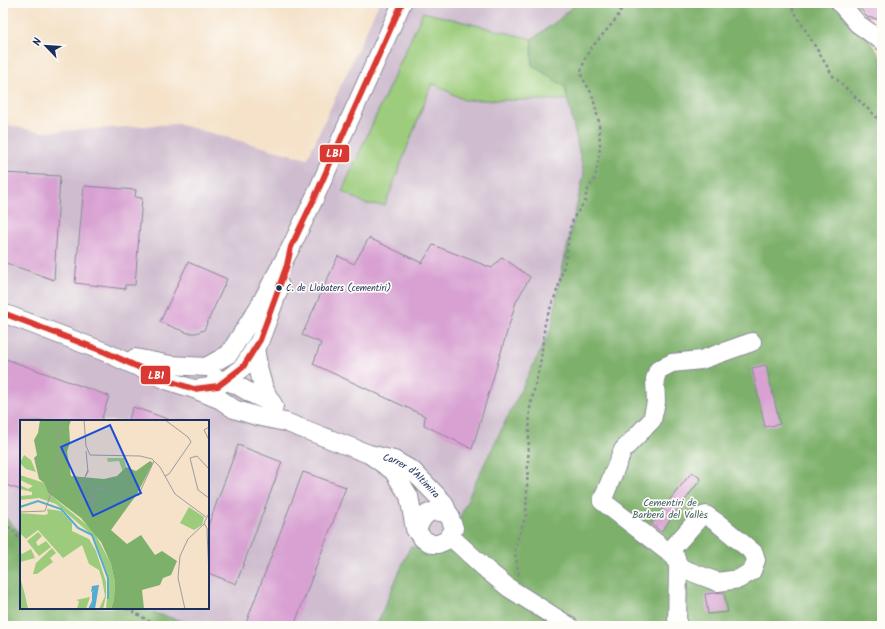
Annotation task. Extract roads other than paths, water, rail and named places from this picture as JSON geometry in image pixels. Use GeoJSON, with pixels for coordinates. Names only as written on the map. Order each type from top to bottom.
{"type":"FeatureCollection","features":[{"type":"Feature","properties":{"kind":"street"},"geometry":{"type":"LineString","coordinates":[[221,386],[266,292],[291,247],[317,192],[402,3]]}},
{"type":"Feature","properties":{"kind":"street"},"geometry":{"type":"LineString","coordinates":[[840,3],[858,24],[882,41]]}},
{"type":"Feature","properties":{"kind":"street"},"geometry":{"type":"LineString","coordinates":[[234,361],[256,347],[260,340],[285,272],[291,247]]}},
{"type":"Feature","properties":{"kind":"street","name":"Carrer d'Altimira"},"geometry":{"type":"LineString","coordinates":[[3,313],[105,352],[168,381],[194,389],[235,384],[272,403]]}},
{"type":"Feature","properties":{"kind":"street"},"geometry":{"type":"LineString","coordinates":[[677,626],[674,560],[602,500],[623,450],[652,420],[656,402],[655,379],[658,370],[672,363],[701,360],[752,342]]}},
{"type":"Feature","properties":{"kind":"street"},"geometry":{"type":"LineString","coordinates":[[256,347],[258,369],[266,396],[285,422]]}},
{"type":"Feature","properties":{"kind":"street","name":"Carrer d'Altimira"},"geometry":{"type":"LineString","coordinates":[[105,352],[171,365],[206,367],[234,361]]}},
{"type":"Feature","properties":{"kind":"street","name":"Carrer d'Altimira"},"geometry":{"type":"LineString","coordinates":[[155,362],[177,374],[192,377],[214,377],[234,409],[256,416],[285,422],[369,454],[394,460],[412,471],[444,503],[454,528],[450,536]]}},
{"type":"Feature","properties":{"kind":"street","name":"Carrer d'Altimira"},"geometry":{"type":"LineString","coordinates":[[369,454],[393,471],[409,496],[415,529],[418,532]]}},
{"type":"Feature","properties":{"kind":"street"},"geometry":{"type":"LineString","coordinates":[[450,516],[439,511],[429,513],[420,523],[418,532],[423,539],[432,544],[438,544],[445,541],[450,536],[487,570],[523,597],[568,626]]}},
{"type":"Feature","properties":{"kind":"place","name":"C. de Llobaters (cementiri)"},"geometry":{"type":"Point","coordinates":[279,288]}},
{"type":"Feature","properties":{"kind":"park label","name":"Cementiri de Barberà del Vallès"},"geometry":{"type":"Point","coordinates":[670,508]}}]}
